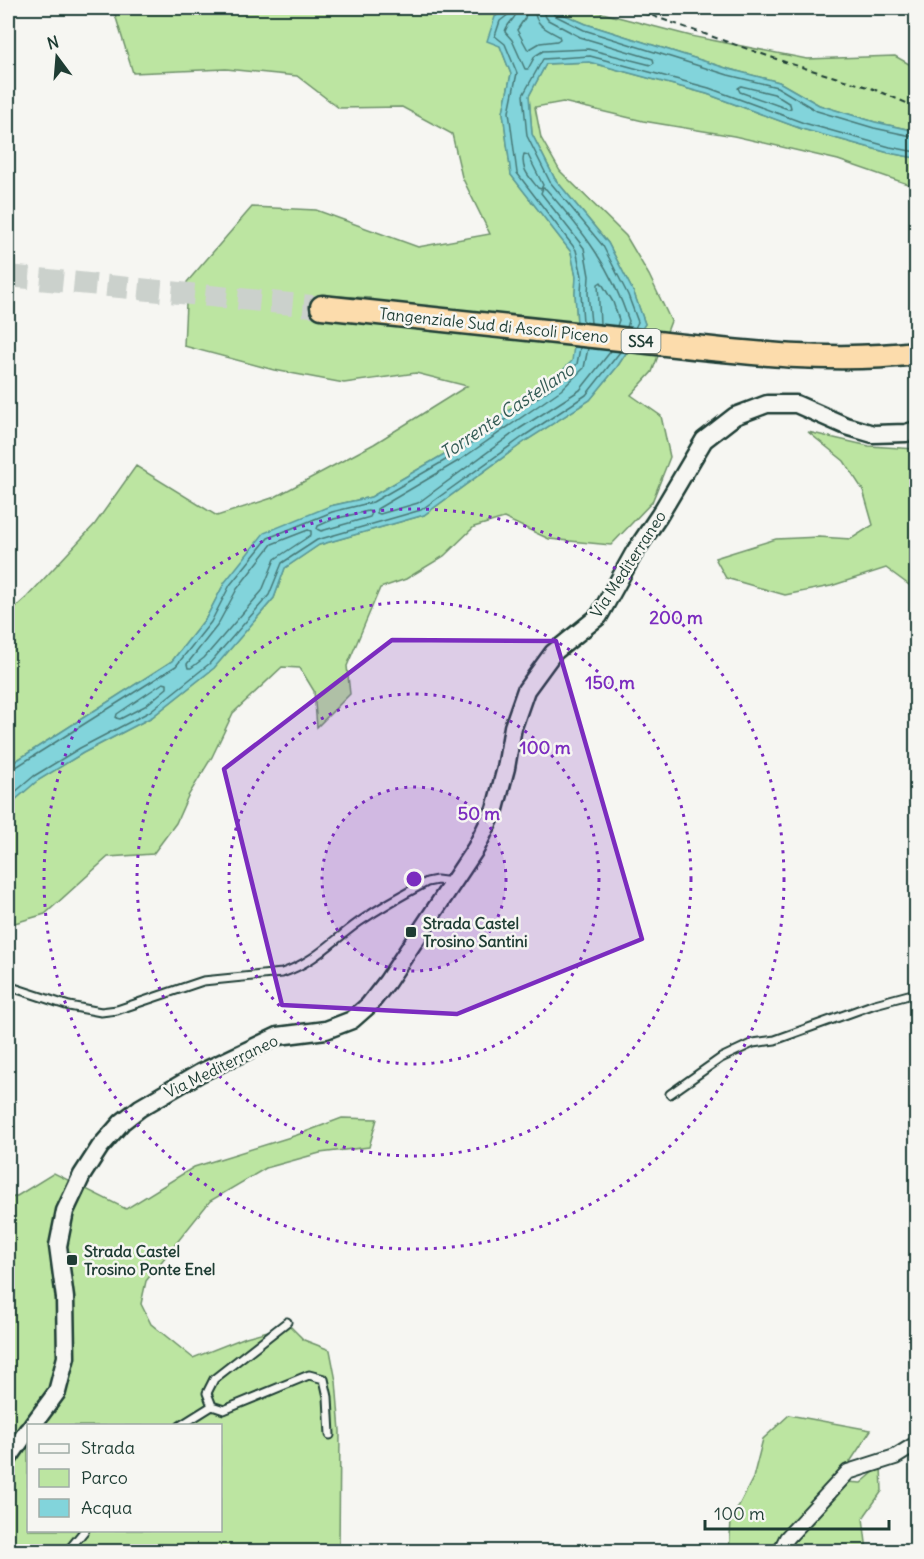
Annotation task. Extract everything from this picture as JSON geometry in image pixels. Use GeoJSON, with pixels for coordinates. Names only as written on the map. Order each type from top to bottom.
{"type":"FeatureCollection","features":[{"type":"Feature","properties":{"kind":"highway","name":"Tangenziale Sud di Ascoli Piceno"},"geometry":{"type":"LineString","coordinates":[[322,307],[693,347],[792,355],[856,357],[916,353]]}},
{"type":"Feature","properties":{"kind":"street","name":"Via Mediterraneo"},"geometry":{"type":"LineString","coordinates":[[33,1424],[57,1392],[66,1358],[65,1298],[58,1246],[65,1211],[82,1175],[100,1147],[122,1122],[140,1108],[200,1073],[278,1036],[326,1030],[352,1020],[369,1005],[387,982],[476,848],[495,809],[506,768],[513,727],[526,690],[553,653],[599,616],[634,553],[704,440],[735,416],[767,404],[796,404],[846,426],[873,434],[906,433],[916,430]]}},
{"type":"Feature","properties":{"kind":"street"},"geometry":{"type":"LineString","coordinates":[[8,1459],[27,1431]]}},
{"type":"Feature","properties":{"kind":"street"},"geometry":{"type":"LineString","coordinates":[[780,1551],[787,1538],[848,1472],[895,1457],[916,1444]]}},
{"type":"Feature","properties":{"kind":"lane"},"geometry":{"type":"LineString","coordinates":[[8,986],[69,1006],[101,1012],[117,1010],[203,981],[282,973],[321,954],[359,922],[428,882],[437,880],[453,882]]}},
{"type":"Feature","properties":{"kind":"lane"},"geometry":{"type":"LineString","coordinates":[[670,1094],[721,1058],[753,1043],[775,1040],[875,1004],[916,993]]}},
{"type":"Feature","properties":{"kind":"lane"},"geometry":{"type":"LineString","coordinates":[[212,1406],[207,1393],[214,1379],[287,1322]]}},
{"type":"Feature","properties":{"kind":"lane"},"geometry":{"type":"LineString","coordinates":[[182,1424],[212,1406],[224,1410],[309,1375],[324,1378],[328,1397],[330,1435]]}},
{"type":"Feature","properties":{"kind":"lane"},"geometry":{"type":"LineString","coordinates":[[67,1551],[83,1532]]}},
{"type":"Feature","properties":{"kind":"path"},"geometry":{"type":"LineString","coordinates":[[601,8],[627,10],[653,16],[785,62],[871,88],[916,107]]}},
{"type":"Feature","properties":{"kind":"highlighted area"},"geometry":{"type":"Polygon","coordinates":[[[392,640],[556,641],[642,939],[457,1014],[282,1005],[224,769],[392,640]]]}},
{"type":"Feature","properties":{"kind":"green space"},"geometry":{"type":"Polygon","coordinates":[[[113,8],[507,8],[495,17],[500,46],[511,74],[503,112],[511,175],[571,252],[576,277],[577,323],[573,361],[553,380],[453,449],[371,497],[330,506],[225,582],[206,618],[172,661],[8,766],[8,614],[27,597],[95,524],[136,466],[217,516],[275,497],[374,444],[467,386],[416,373],[344,383],[274,370],[184,346],[187,282],[252,207],[316,210],[418,247],[490,234],[462,177],[452,134],[402,107],[339,108],[297,76],[226,69],[133,73],[113,8]],[[321,295],[315,303],[368,318],[370,298],[321,295]]]}},
{"type":"Feature","properties":{"kind":"green space"},"geometry":{"type":"Polygon","coordinates":[[[549,8],[583,8],[691,36],[807,59],[895,56],[916,68],[916,131],[875,122],[819,105],[779,82],[729,69],[586,24],[549,8]]]}},
{"type":"Feature","properties":{"kind":"green space"},"geometry":{"type":"Polygon","coordinates":[[[589,62],[707,94],[802,129],[889,153],[916,158],[916,187],[838,160],[734,136],[643,121],[563,102],[535,107],[541,138],[560,171],[626,236],[649,275],[671,321],[652,372],[631,395],[661,416],[670,457],[652,502],[611,545],[549,539],[504,518],[474,527],[444,556],[406,579],[380,588],[347,666],[350,694],[317,727],[314,691],[300,668],[282,667],[233,713],[176,823],[153,854],[108,857],[45,914],[8,925],[8,806],[37,781],[83,753],[152,717],[214,668],[274,598],[285,568],[319,545],[424,515],[527,440],[590,400],[617,367],[645,324],[634,293],[608,243],[555,179],[532,134],[529,96],[546,64],[589,62]]]}},
{"type":"Feature","properties":{"kind":"green space"},"geometry":{"type":"Polygon","coordinates":[[[808,432],[869,446],[916,449],[916,590],[886,568],[831,586],[785,595],[726,578],[715,558],[776,539],[819,537],[851,539],[873,525],[863,490],[844,461],[808,432]]]}},
{"type":"Feature","properties":{"kind":"green space"},"geometry":{"type":"Polygon","coordinates":[[[342,1118],[377,1119],[369,1147],[320,1153],[266,1168],[210,1201],[146,1281],[141,1304],[151,1324],[193,1358],[246,1337],[289,1325],[304,1340],[330,1350],[336,1381],[340,1431],[339,1551],[8,1552],[8,1199],[17,1196],[54,1173],[126,1209],[194,1167],[297,1135],[342,1118]]]}},
{"type":"Feature","properties":{"kind":"green space"},"geometry":{"type":"Polygon","coordinates":[[[789,1415],[871,1430],[846,1468],[832,1481],[861,1483],[881,1466],[882,1491],[863,1518],[867,1551],[729,1552],[731,1521],[753,1478],[763,1439],[789,1415]]]}},
{"type":"Feature","properties":{"kind":"water"},"geometry":{"type":"Polygon","coordinates":[[[507,8],[549,8],[586,24],[729,69],[779,82],[819,105],[875,122],[916,131],[916,158],[889,153],[802,129],[707,94],[589,62],[546,64],[529,96],[532,134],[555,179],[608,243],[634,293],[645,324],[617,367],[590,400],[527,440],[424,515],[319,545],[285,568],[274,598],[214,668],[152,717],[83,753],[37,781],[8,806],[8,766],[172,661],[206,618],[225,582],[264,533],[330,506],[371,497],[453,449],[553,380],[572,361],[577,323],[576,277],[571,252],[511,175],[503,112],[511,74],[500,46],[487,41],[495,17],[507,8]]]}},
{"type":"Feature","properties":{"kind":"tunnel"},"geometry":{"type":"LineString","coordinates":[[8,276],[322,307]]}},
{"type":"Feature","properties":{"kind":"place","name":"Strada Castel Trosino Santini"},"geometry":{"type":"Point","coordinates":[411,932]}},
{"type":"Feature","properties":{"kind":"place","name":"Strada Castel Trosino Ponte Enel"},"geometry":{"type":"Point","coordinates":[72,1260]}},
{"type":"Feature","properties":{"kind":"water label","name":"Torrente Castellano"},"geometry":{"type":"Point","coordinates":[507,411]}}]}
